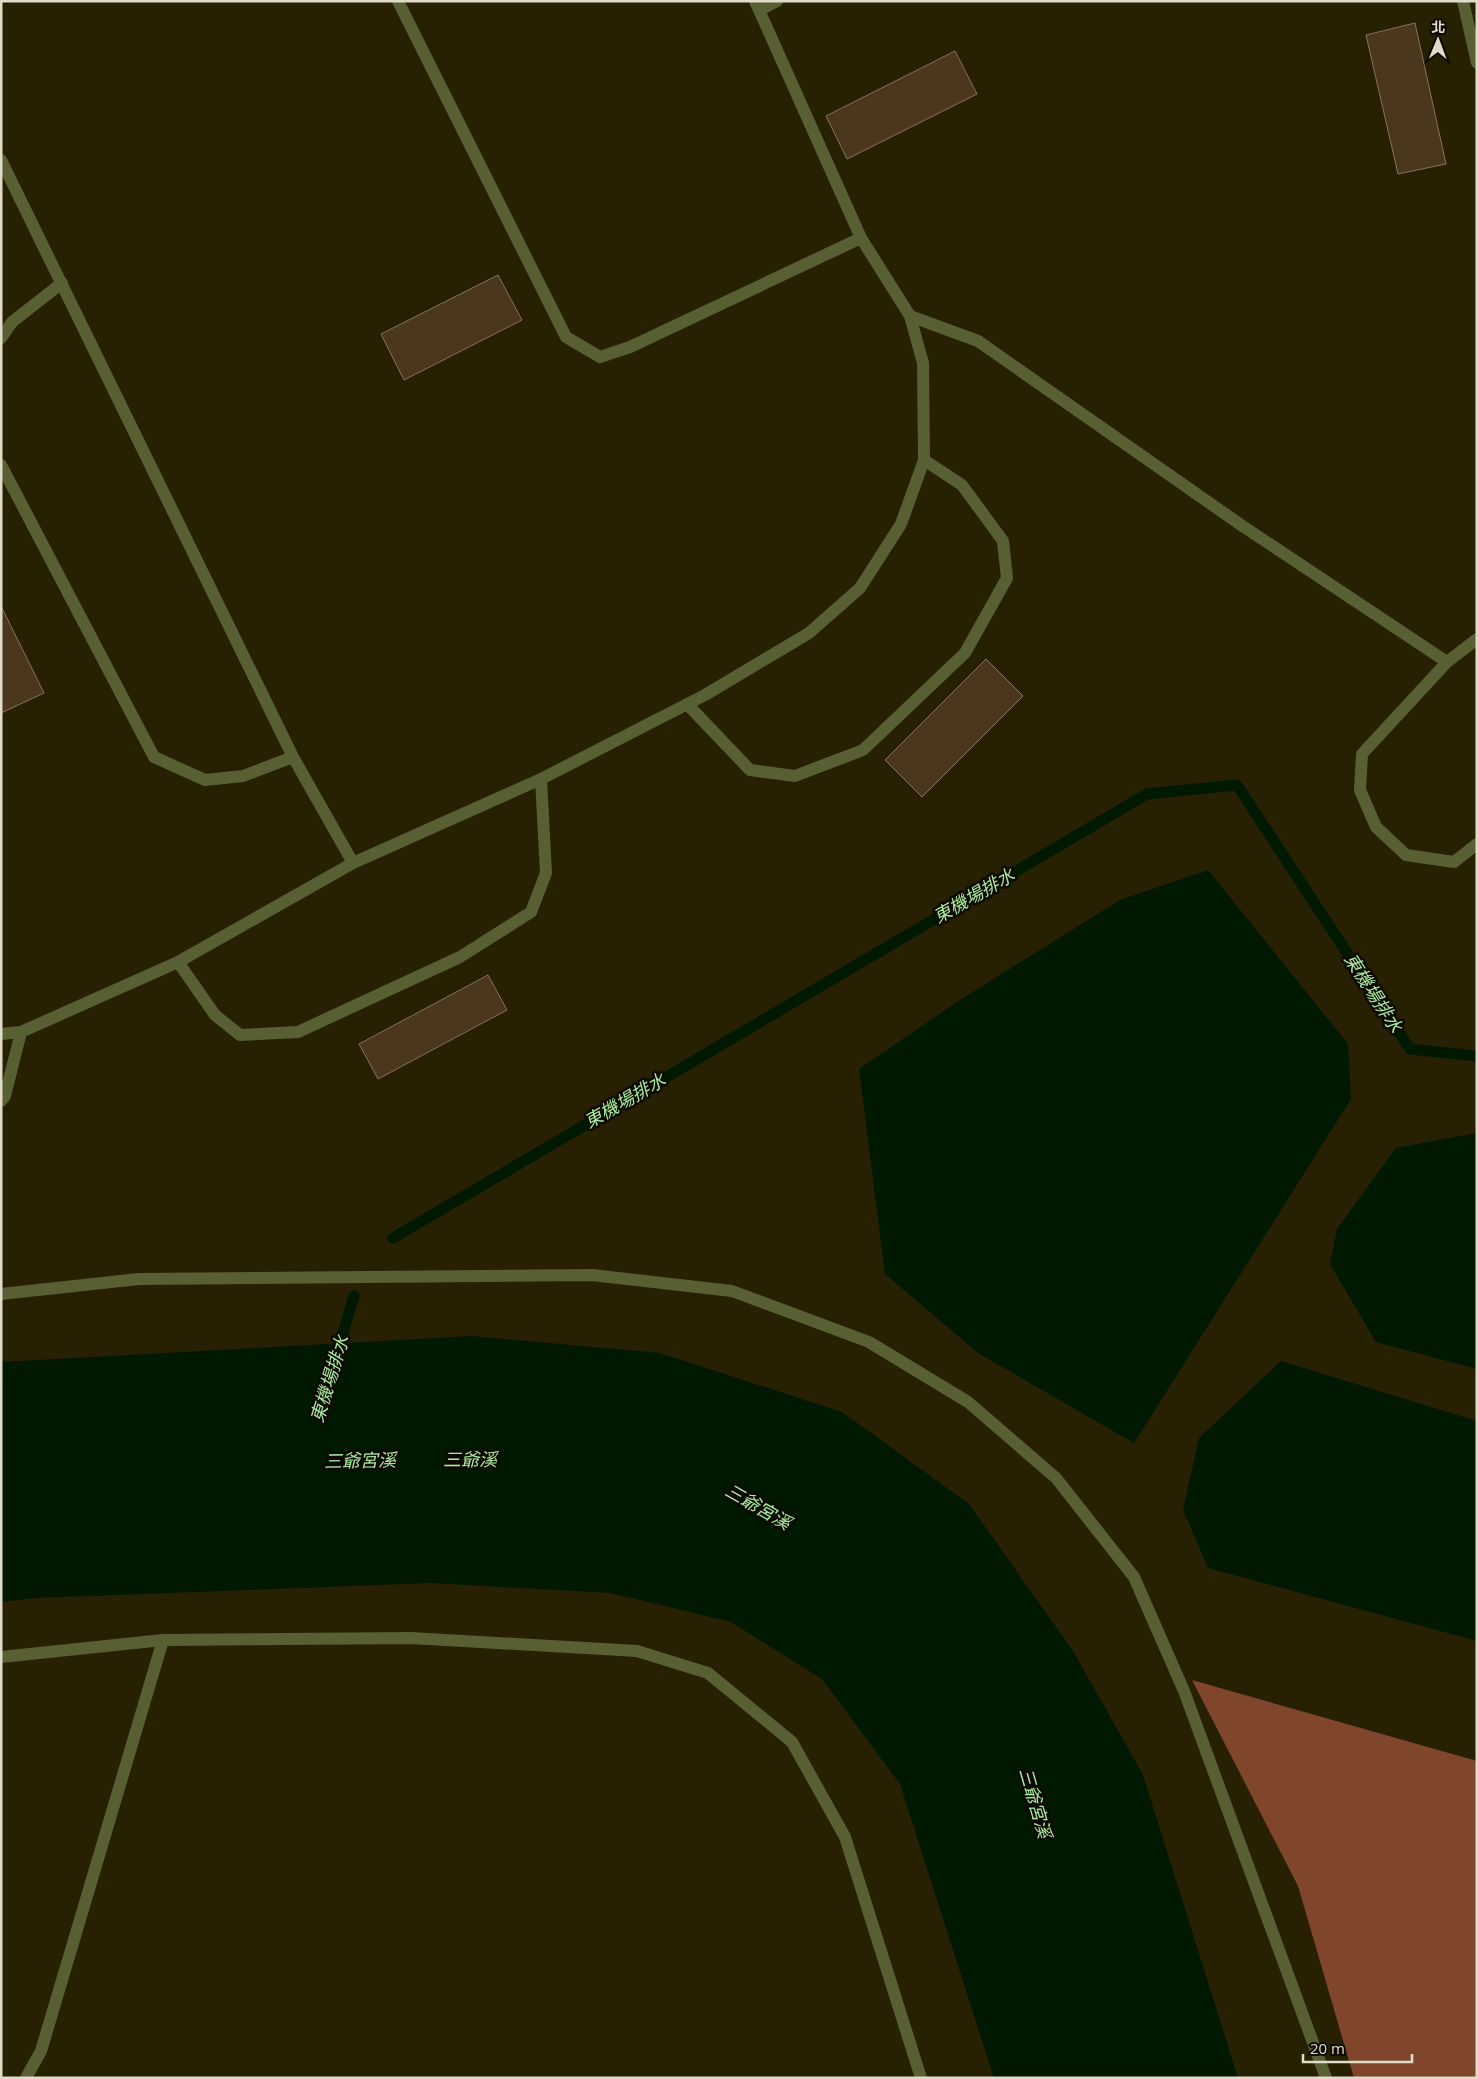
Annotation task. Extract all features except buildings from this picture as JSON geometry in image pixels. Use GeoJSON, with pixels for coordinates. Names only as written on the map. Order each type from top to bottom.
{"type":"FeatureCollection","features":[{"type":"Feature","properties":{"kind":"lane"},"geometry":{"type":"LineString","coordinates":[[398,1],[566,337],[600,357],[630,347],[861,238]]}},
{"type":"Feature","properties":{"kind":"lane"},"geometry":{"type":"LineString","coordinates":[[1,1034],[21,1032],[178,962],[353,864],[541,779],[687,704],[809,633],[860,588],[901,524],[924,460],[924,362],[910,316],[861,238],[758,6],[778,1]]}},
{"type":"Feature","properties":{"kind":"lane"},"geometry":{"type":"LineString","coordinates":[[1463,1],[1477,63]]}},
{"type":"Feature","properties":{"kind":"lane"},"geometry":{"type":"LineString","coordinates":[[1,160],[293,757],[353,864]]}},
{"type":"Feature","properties":{"kind":"lane"},"geometry":{"type":"LineString","coordinates":[[1,338],[12,322],[62,283]]}},
{"type":"Feature","properties":{"kind":"lane"},"geometry":{"type":"LineString","coordinates":[[910,316],[978,341],[1242,525],[1446,662]]}},
{"type":"Feature","properties":{"kind":"lane"},"geometry":{"type":"LineString","coordinates":[[687,704],[750,770],[795,776],[863,750],[964,653],[1007,578],[1003,541],[962,485],[924,460]]}},
{"type":"Feature","properties":{"kind":"lane"},"geometry":{"type":"LineString","coordinates":[[1,465],[154,757],[206,780],[243,776],[293,757]]}},
{"type":"Feature","properties":{"kind":"lane"},"geometry":{"type":"LineString","coordinates":[[1477,639],[1446,662],[1362,754],[1360,790],[1376,827],[1406,855],[1454,862],[1477,844]]}},
{"type":"Feature","properties":{"kind":"lane"},"geometry":{"type":"LineString","coordinates":[[178,962],[215,1015],[240,1035],[298,1032],[460,957],[531,912],[546,874],[541,779]]}},
{"type":"Feature","properties":{"kind":"lane"},"geometry":{"type":"LineString","coordinates":[[1,1101],[5,1096],[21,1032]]}},
{"type":"Feature","properties":{"kind":"lane"},"geometry":{"type":"LineString","coordinates":[[1,1294],[139,1279],[592,1275],[732,1291],[868,1342],[968,1402],[1056,1478],[1134,1577],[1184,1692],[1326,2078]]}},
{"type":"Feature","properties":{"kind":"lane"},"geometry":{"type":"LineString","coordinates":[[1,1657],[163,1640],[411,1638],[637,1651],[708,1673],[792,1742],[846,1837],[921,2078]]}},
{"type":"Feature","properties":{"kind":"lane"},"geometry":{"type":"LineString","coordinates":[[26,2078],[41,2051],[163,1640]]}},
{"type":"Feature","properties":{"kind":"shaded area"},"geometry":{"type":"Polygon","coordinates":[[[1192,1680],[1477,1761],[1477,2078],[1354,2078],[1298,1886],[1192,1680]]]}},
{"type":"Feature","properties":{"kind":"water"},"geometry":{"type":"Polygon","coordinates":[[[1208,870],[1348,1044],[1351,1099],[1134,1443],[978,1353],[885,1274],[859,1069],[960,1000],[1120,900],[1208,870]]]}},
{"type":"Feature","properties":{"kind":"water"},"geometry":{"type":"Polygon","coordinates":[[[1477,1133],[1477,1369],[1376,1342],[1330,1264],[1337,1229],[1396,1148],[1477,1133]]]}},
{"type":"Feature","properties":{"kind":"water","name":"三爺溪"},"geometry":{"type":"Polygon","coordinates":[[[471,1336],[660,1353],[842,1412],[969,1504],[1073,1651],[1143,1775],[1238,2078],[994,2078],[900,1784],[822,1679],[731,1622],[611,1593],[431,1583],[35,1598],[1,1602],[1,1362],[471,1336]]]}},
{"type":"Feature","properties":{"kind":"water"},"geometry":{"type":"Polygon","coordinates":[[[1281,1361],[1477,1421],[1477,1641],[1208,1568],[1183,1510],[1199,1438],[1281,1361]]]}},
{"type":"Feature","properties":{"kind":"waterway","name":"東機場排水"},"geometry":{"type":"LineString","coordinates":[[393,1238],[1147,794],[1237,785],[1410,1049],[1477,1056]]}},
{"type":"Feature","properties":{"kind":"waterway","name":"東機場排水"},"geometry":{"type":"LineString","coordinates":[[336,1357],[354,1296]]}},
{"type":"Feature","properties":{"kind":"water label","name":"三爺宮溪"},"geometry":{"type":"Point","coordinates":[360,1461]}},
{"type":"Feature","properties":{"kind":"water label","name":"三爺宮溪"},"geometry":{"type":"Point","coordinates":[758,1507]}},
{"type":"Feature","properties":{"kind":"water label","name":"三爺宮溪"},"geometry":{"type":"Point","coordinates":[1035,1803]}}]}
